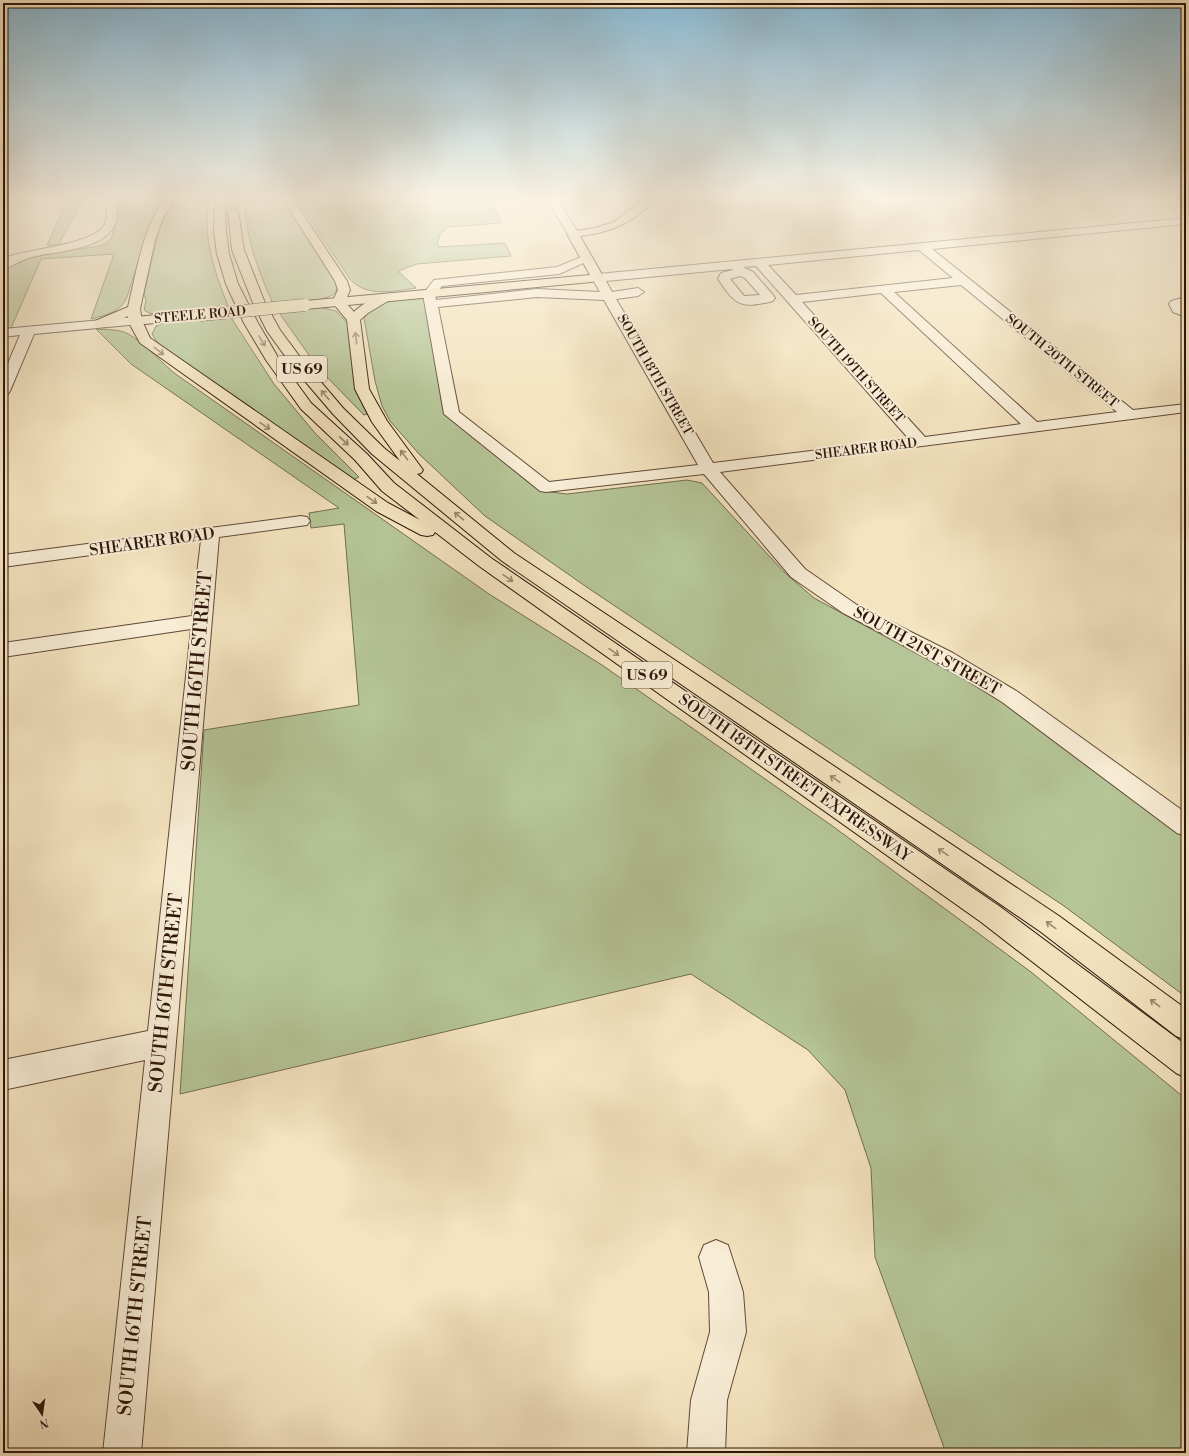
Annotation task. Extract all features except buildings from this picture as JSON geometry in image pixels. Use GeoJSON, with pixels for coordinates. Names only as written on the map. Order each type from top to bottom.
{"type":"FeatureCollection","features":[{"type":"Feature","properties":{"kind":"main road"},"geometry":{"type":"LineString","coordinates":[[144,267],[134,315],[145,340],[382,507],[485,562]]}},
{"type":"Feature","properties":{"kind":"main road","name":"SOUTH 18TH STREET EXPRESSWAY"},"geometry":{"type":"LineString","coordinates":[[227,267],[232,284],[251,323],[273,360],[306,406],[361,457],[388,487],[485,562],[990,914],[1186,1063]]}},
{"type":"Feature","properties":{"kind":"main road","name":"SOUTH 18TH STREET EXPRESSWAY"},"geometry":{"type":"LineString","coordinates":[[245,267],[259,303],[274,331],[298,364],[338,411],[378,451],[508,557],[1050,924],[1186,1026]]}},
{"type":"Feature","properties":{"kind":"main road"},"geometry":{"type":"LineString","coordinates":[[332,267],[341,281],[344,290],[338,302],[353,319],[362,389],[395,444],[436,497]]}},
{"type":"Feature","properties":{"kind":"main road","name":"SOUTH 18TH STREET"},"geometry":{"type":"LineString","coordinates":[[591,267],[598,278]]}},
{"type":"Feature","properties":{"kind":"main road"},"geometry":{"type":"LineString","coordinates":[[536,283],[598,278]]}},
{"type":"Feature","properties":{"kind":"main road"},"geometry":{"type":"LineString","coordinates":[[353,319],[362,310],[387,298]]}},
{"type":"Feature","properties":{"kind":"main road","name":"STEELE ROAD"},"geometry":{"type":"LineString","coordinates":[[134,315],[200,315],[387,298],[430,299]]}},
{"type":"Feature","properties":{"kind":"street"},"geometry":{"type":"LineString","coordinates":[[430,299],[438,283],[491,288],[536,283],[567,267]]}},
{"type":"Feature","properties":{"kind":"street"},"geometry":{"type":"LineString","coordinates":[[598,278],[638,283],[680,281],[685,278],[681,270],[738,269],[746,267]]}},
{"type":"Feature","properties":{"kind":"street","name":"SOUTH 19TH STREET"},"geometry":{"type":"LineString","coordinates":[[764,267],[920,442]]}},
{"type":"Feature","properties":{"kind":"street","name":"SOUTH 20TH STREET"},"geometry":{"type":"LineString","coordinates":[[947,267],[1128,414]]}},
{"type":"Feature","properties":{"kind":"street","name":"SOUTH 18TH STREET"},"geometry":{"type":"LineString","coordinates":[[598,278],[609,296],[624,310],[708,469]]}},
{"type":"Feature","properties":{"kind":"street"},"geometry":{"type":"LineString","coordinates":[[793,299],[964,281]]}},
{"type":"Feature","properties":{"kind":"street"},"geometry":{"type":"LineString","coordinates":[[430,299],[491,288],[536,283],[609,296],[638,283]]}},
{"type":"Feature","properties":{"kind":"street"},"geometry":{"type":"LineString","coordinates":[[638,283],[646,304]]}},
{"type":"Feature","properties":{"kind":"street"},"geometry":{"type":"LineString","coordinates":[[885,290],[1033,427]]}},
{"type":"Feature","properties":{"kind":"street","name":"SHEARER ROAD"},"geometry":{"type":"LineString","coordinates":[[430,299],[452,414],[546,487],[708,469],[1128,414],[1186,408]]}},
{"type":"Feature","properties":{"kind":"street"},"geometry":{"type":"LineString","coordinates":[[1186,301],[1175,304],[1178,309],[1186,313]]}},
{"type":"Feature","properties":{"kind":"street","name":"STEELE ROAD"},"geometry":{"type":"LineString","coordinates":[[3,333],[100,324],[134,315]]}},
{"type":"Feature","properties":{"kind":"street"},"geometry":{"type":"LineString","coordinates":[[3,391],[29,331]]}},
{"type":"Feature","properties":{"kind":"street","name":"SOUTH 21ST STREET"},"geometry":{"type":"LineString","coordinates":[[708,469],[778,552],[798,573],[850,609],[946,658],[1010,697],[1186,826]]}},
{"type":"Feature","properties":{"kind":"street","name":"SHEARER ROAD"},"geometry":{"type":"LineString","coordinates":[[3,562],[301,521]]}},
{"type":"Feature","properties":{"kind":"street","name":"SOUTH 16TH STREET"},"geometry":{"type":"LineString","coordinates":[[122,1453],[210,534]]}},
{"type":"Feature","properties":{"kind":"street"},"geometry":{"type":"LineString","coordinates":[[3,650],[202,621]]}},
{"type":"Feature","properties":{"kind":"street"},"geometry":{"type":"LineString","coordinates":[[3,1075],[162,1042]]}},
{"type":"Feature","properties":{"kind":"street"},"geometry":{"type":"LineString","coordinates":[[706,1453],[709,1400],[728,1332],[726,1292],[716,1257]]}},
{"type":"Feature","properties":{"kind":"green space"},"geometry":{"type":"Polygon","coordinates":[[[8,267],[38,267],[11,328],[3,329],[3,271],[8,267]]]}},
{"type":"Feature","properties":{"kind":"green space"},"geometry":{"type":"Polygon","coordinates":[[[109,267],[136,267],[127,297],[121,306],[112,312],[91,319],[109,267]]]}},
{"type":"Feature","properties":{"kind":"green space"},"geometry":{"type":"Polygon","coordinates":[[[150,267],[214,267],[229,308],[155,314],[144,310],[146,300],[144,294],[150,267]]]}},
{"type":"Feature","properties":{"kind":"green space"},"geometry":{"type":"Polygon","coordinates":[[[258,267],[326,267],[337,284],[337,290],[331,296],[315,300],[273,304],[258,267]]]}},
{"type":"Feature","properties":{"kind":"green space"},"geometry":{"type":"Polygon","coordinates":[[[342,267],[409,267],[398,271],[416,288],[381,292],[372,291],[364,289],[350,279],[342,267]]]}},
{"type":"Feature","properties":{"kind":"green space"},"geometry":{"type":"Polygon","coordinates":[[[425,299],[457,422],[523,478],[542,491],[567,494],[687,480],[702,483],[784,572],[814,598],[993,695],[1186,838],[1186,997],[1064,906],[588,588],[485,516],[419,454],[390,421],[382,406],[375,381],[364,318],[374,307],[381,304],[397,300],[425,299]]]}},
{"type":"Feature","properties":{"kind":"green space"},"geometry":{"type":"Polygon","coordinates":[[[319,307],[336,311],[349,325],[360,395],[367,414],[364,415],[318,368],[278,311],[319,307]]]}},
{"type":"Feature","properties":{"kind":"green space"},"geometry":{"type":"Polygon","coordinates":[[[230,316],[274,384],[315,433],[359,477],[353,480],[172,355],[157,342],[152,334],[156,326],[165,322],[230,316]]]}},
{"type":"Feature","properties":{"kind":"green space"},"geometry":{"type":"Polygon","coordinates":[[[96,329],[117,330],[130,335],[144,345],[177,375],[489,594],[602,665],[831,825],[1031,972],[1186,1099],[1186,1453],[946,1453],[875,1257],[871,1168],[845,1090],[808,1050],[691,974],[180,1094],[204,730],[359,705],[344,524],[311,528],[309,513],[339,508],[131,364],[96,329]]]}}]}
